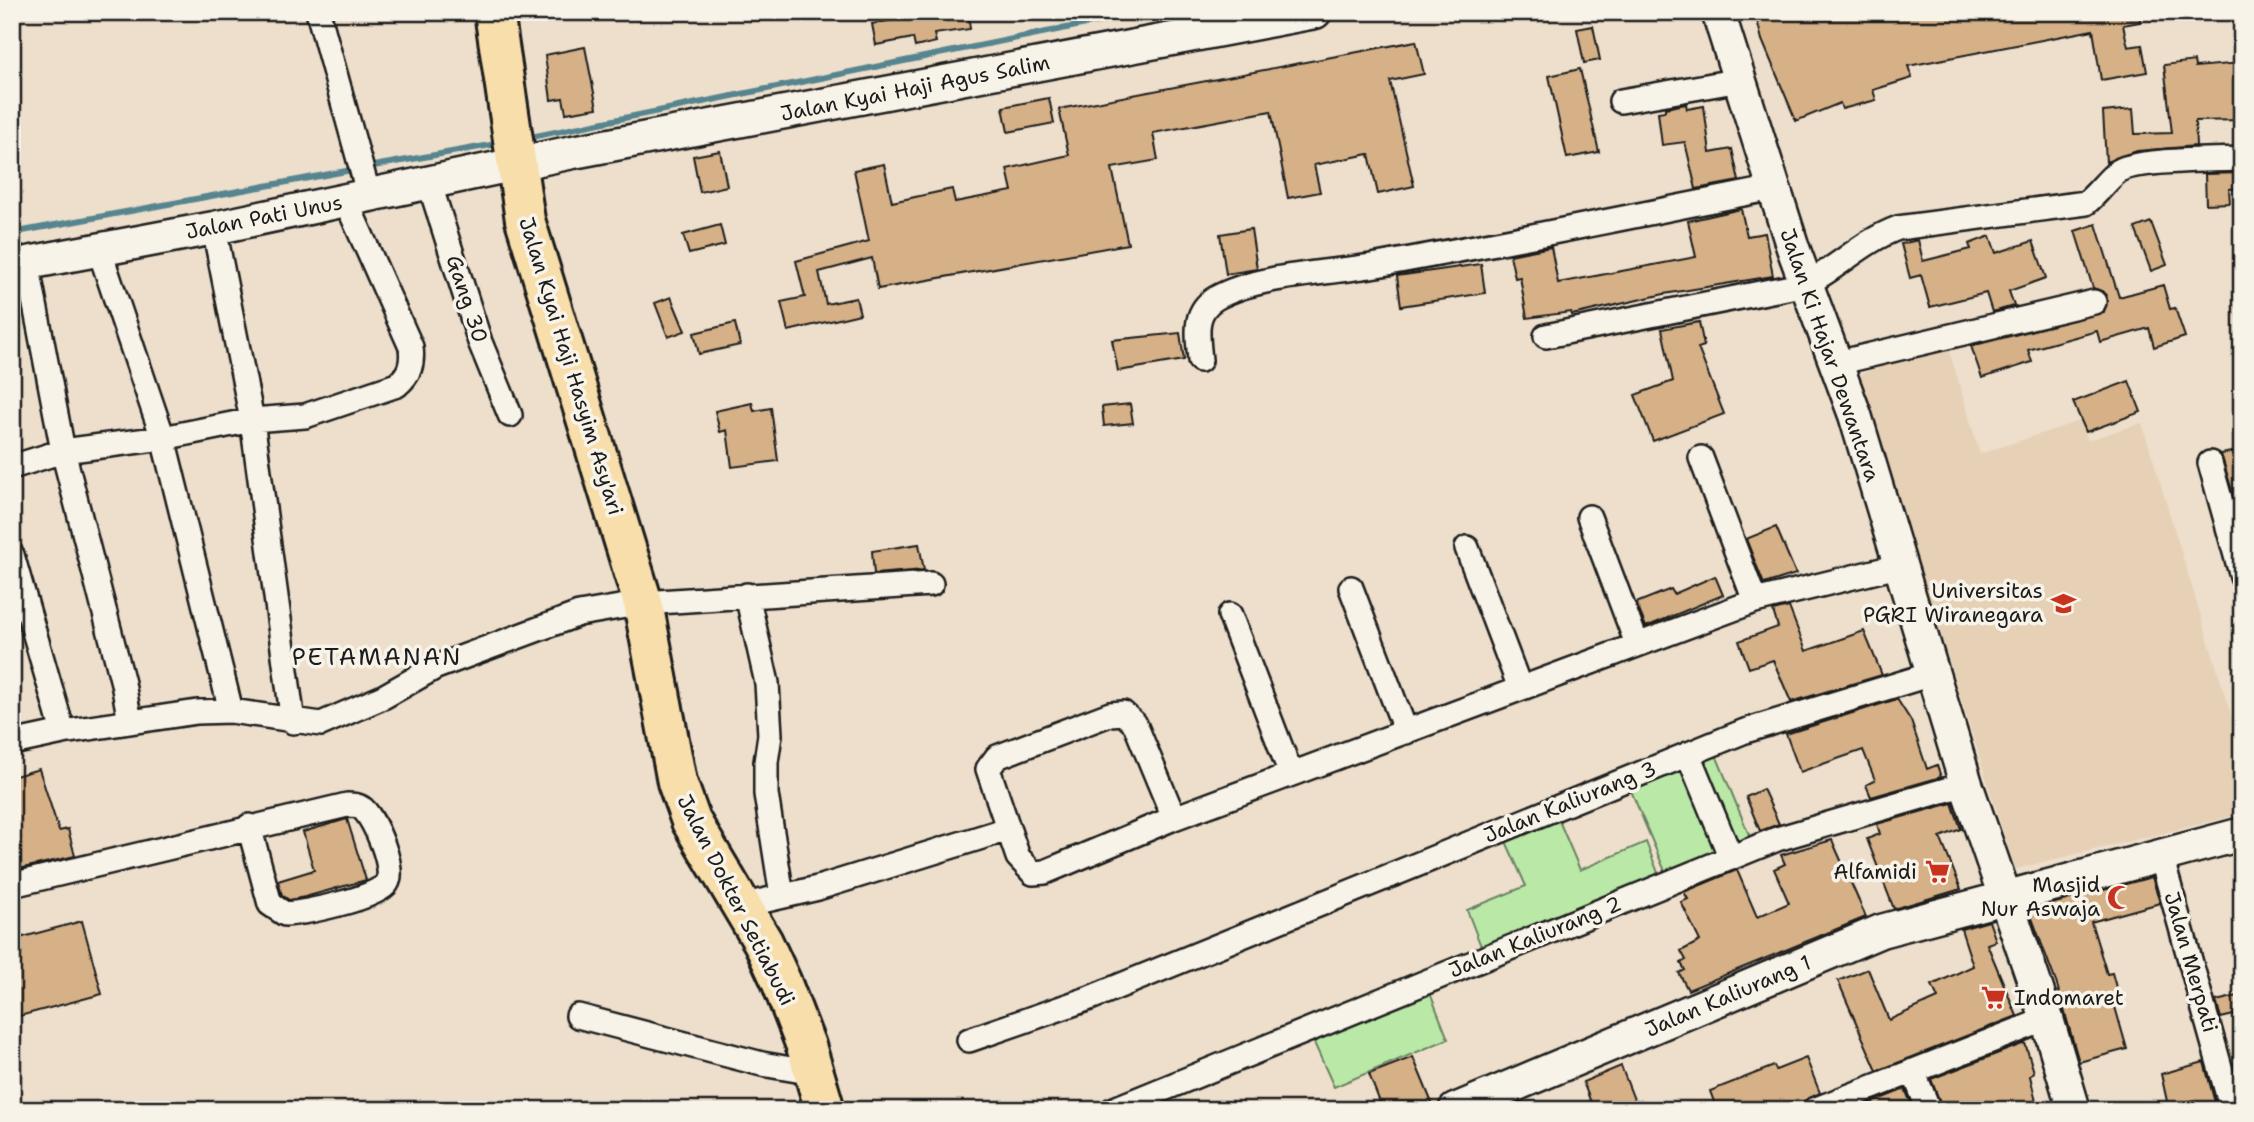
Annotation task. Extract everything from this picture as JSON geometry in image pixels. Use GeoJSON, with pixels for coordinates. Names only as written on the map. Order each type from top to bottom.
{"type":"FeatureCollection","features":[{"type":"Feature","properties":{"kind":"highway","name":"Jalan Kyai Haji Hasyim Asy'ari"},"geometry":{"type":"LineString","coordinates":[[494,12],[525,220],[627,554]]}},
{"type":"Feature","properties":{"kind":"highway","name":"Jalan Dokter Setiabudi"},"geometry":{"type":"LineString","coordinates":[[627,554],[643,603],[677,782],[691,821],[781,981],[825,1110]]}},
{"type":"Feature","properties":{"kind":"main road","name":"Jalan Kyai Haji Agus Salim"},"geometry":{"type":"LineString","coordinates":[[513,149],[573,152],[1315,12]]}},
{"type":"Feature","properties":{"kind":"main road","name":"Jalan Ki Hajar Dewantara"},"geometry":{"type":"LineString","coordinates":[[1718,12],[1774,188],[1837,363],[1898,566],[1935,673],[1966,784],[2047,1019],[2074,1110]]}},
{"type":"Feature","properties":{"kind":"main road","name":"Jalan Pati Unus"},"geometry":{"type":"LineString","coordinates":[[19,265],[214,228],[360,190],[429,182],[513,149]]}},
{"type":"Feature","properties":{"kind":"main road","name":"Jalan Kaliurang 1"},"geometry":{"type":"LineString","coordinates":[[1455,1110],[1881,931],[2242,834]]}},
{"type":"Feature","properties":{"kind":"street"},"geometry":{"type":"LineString","coordinates":[[12,467],[62,451],[163,438],[252,421],[305,416],[397,385],[407,377],[413,361],[411,348],[360,190],[357,141],[318,12]]}},
{"type":"Feature","properties":{"kind":"street"},"geometry":{"type":"LineString","coordinates":[[1621,101],[1740,80]]}},
{"type":"Feature","properties":{"kind":"street"},"geometry":{"type":"LineString","coordinates":[[1546,336],[1813,300],[1826,274],[1876,236],[1898,228],[2078,205],[2105,187],[2118,170],[2135,164],[2242,159]]}},
{"type":"Feature","properties":{"kind":"street","name":"Gang 30"},"geometry":{"type":"LineString","coordinates":[[429,182],[480,342],[510,415]]}},
{"type":"Feature","properties":{"kind":"street"},"geometry":{"type":"LineString","coordinates":[[1200,360],[1196,324],[1202,312],[1217,298],[1246,287],[1375,265],[1774,188]]}},
{"type":"Feature","properties":{"kind":"street"},"geometry":{"type":"LineString","coordinates":[[214,228],[252,421],[293,722]]}},
{"type":"Feature","properties":{"kind":"street"},"geometry":{"type":"LineString","coordinates":[[99,249],[163,438],[231,711]]}},
{"type":"Feature","properties":{"kind":"street"},"geometry":{"type":"LineString","coordinates":[[19,265],[62,451],[123,683],[128,714]]}},
{"type":"Feature","properties":{"kind":"street"},"geometry":{"type":"LineString","coordinates":[[1837,363],[2094,302]]}},
{"type":"Feature","properties":{"kind":"street"},"geometry":{"type":"LineString","coordinates":[[1701,458],[1755,601]]}},
{"type":"Feature","properties":{"kind":"street"},"geometry":{"type":"LineString","coordinates":[[2210,463],[2242,577]]}},
{"type":"Feature","properties":{"kind":"street"},"geometry":{"type":"LineString","coordinates":[[1589,517],[1637,644]]}},
{"type":"Feature","properties":{"kind":"street"},"geometry":{"type":"LineString","coordinates":[[1467,548],[1520,688]]}},
{"type":"Feature","properties":{"kind":"street"},"geometry":{"type":"LineString","coordinates":[[12,555],[60,719]]}},
{"type":"Feature","properties":{"kind":"street"},"geometry":{"type":"LineString","coordinates":[[1174,818],[1135,724],[1123,713],[1110,714],[991,762],[989,778],[1024,866],[1033,873],[1045,872],[1174,818],[1755,601],[1898,566]]}},
{"type":"Feature","properties":{"kind":"street"},"geometry":{"type":"LineString","coordinates":[[12,743],[60,719],[128,714],[231,711],[321,724],[335,720],[436,667],[579,614],[643,603],[747,595],[810,594],[931,583]]}},
{"type":"Feature","properties":{"kind":"street"},"geometry":{"type":"LineString","coordinates":[[1351,589],[1405,732]]}},
{"type":"Feature","properties":{"kind":"street"},"geometry":{"type":"LineString","coordinates":[[747,595],[768,683],[770,735],[766,762],[766,794],[782,896]]}},
{"type":"Feature","properties":{"kind":"street"},"geometry":{"type":"LineString","coordinates":[[1230,615],[1290,774]]}},
{"type":"Feature","properties":{"kind":"street","name":"Jalan Kaliurang 3"},"geometry":{"type":"LineString","coordinates":[[969,1040],[1090,998],[1745,731],[1935,673]]}},
{"type":"Feature","properties":{"kind":"street"},"geometry":{"type":"LineString","coordinates":[[1688,754],[1731,858]]}},
{"type":"Feature","properties":{"kind":"street","name":"Jalan Kaliurang 2"},"geometry":{"type":"LineString","coordinates":[[1112,1110],[1777,839],[1966,784]]}},
{"type":"Feature","properties":{"kind":"street"},"geometry":{"type":"LineString","coordinates":[[12,886],[249,826],[357,805],[374,824],[389,863],[391,872],[387,883],[372,894],[296,914],[276,911],[270,904],[249,826]]}},
{"type":"Feature","properties":{"kind":"street"},"geometry":{"type":"LineString","coordinates":[[741,906],[888,867],[1008,829]]}},
{"type":"Feature","properties":{"kind":"street","name":"Jalan Merpati"},"geometry":{"type":"LineString","coordinates":[[2161,856],[2232,1110]]}},
{"type":"Feature","properties":{"kind":"street"},"geometry":{"type":"LineString","coordinates":[[578,1016],[762,1064],[814,1073]]}},
{"type":"Feature","properties":{"kind":"street"},"geometry":{"type":"LineString","coordinates":[[1814,1110],[2047,1019]]}},
{"type":"Feature","properties":{"kind":"street"},"geometry":{"type":"LineString","coordinates":[[1913,1071],[1928,1110]]}},
{"type":"Feature","properties":{"kind":"shaded area","name":"Universitas PGRI Wiranegara"},"geometry":{"type":"Polygon","coordinates":[[[1947,343],[1980,454],[2079,421],[2088,440],[2142,423],[2242,751],[2242,814],[2015,869],[1858,375],[1947,343]]]}},
{"type":"Feature","properties":{"kind":"green space"},"geometry":{"type":"Polygon","coordinates":[[[1714,750],[1752,842],[1667,876],[1629,786],[1714,750]]]}},
{"type":"Feature","properties":{"kind":"green space"},"geometry":{"type":"Polygon","coordinates":[[[1557,816],[1580,870],[1646,842],[1660,878],[1482,949],[1467,910],[1526,886],[1504,837],[1557,816]]]}},
{"type":"Feature","properties":{"kind":"green space"},"geometry":{"type":"Polygon","coordinates":[[[1428,988],[1448,1039],[1334,1087],[1311,1036],[1428,988]]]}},
{"type":"Feature","properties":{"kind":"building"},"geometry":{"type":"Polygon","coordinates":[[[907,12],[968,12],[970,29],[934,34],[936,42],[915,47],[913,38],[876,45],[872,24],[908,17],[907,12]]]}},
{"type":"Feature","properties":{"kind":"building"},"geometry":{"type":"Polygon","coordinates":[[[1755,12],[2139,12],[2140,22],[2123,25],[2128,47],[2142,45],[2147,72],[2101,80],[2093,30],[1908,66],[1912,78],[1873,90],[1876,100],[1842,109],[1840,103],[1796,121],[1762,40],[1755,12]]]}},
{"type":"Feature","properties":{"kind":"building"},"geometry":{"type":"Polygon","coordinates":[[[1593,26],[1600,60],[1584,63],[1577,29],[1593,26]]]}},
{"type":"Feature","properties":{"kind":"building"},"geometry":{"type":"Polygon","coordinates":[[[1416,41],[1424,74],[1390,81],[1414,186],[1378,194],[1369,154],[1314,165],[1320,192],[1288,198],[1271,111],[1153,133],[1158,160],[1112,168],[1128,244],[878,289],[872,258],[819,272],[826,304],[856,298],[860,314],[788,331],[781,302],[805,297],[796,261],[869,241],[854,170],[884,164],[892,202],[952,189],[955,202],[1012,191],[1007,169],[1069,155],[1059,109],[1416,41]]]}},
{"type":"Feature","properties":{"kind":"building"},"geometry":{"type":"Polygon","coordinates":[[[585,47],[597,108],[566,113],[563,98],[551,100],[545,55],[585,47]]]}},
{"type":"Feature","properties":{"kind":"building"},"geometry":{"type":"Polygon","coordinates":[[[2194,61],[2195,67],[2242,63],[2242,120],[2195,121],[2196,146],[2137,151],[2106,162],[2103,112],[2133,109],[2135,134],[2172,133],[2164,65],[2194,61]]]}},
{"type":"Feature","properties":{"kind":"building"},"geometry":{"type":"Polygon","coordinates":[[[1580,69],[1599,152],[1567,158],[1549,76],[1580,69]]]}},
{"type":"Feature","properties":{"kind":"building"},"geometry":{"type":"Polygon","coordinates":[[[1049,98],[1054,123],[1008,132],[1003,107],[1049,98]]]}},
{"type":"Feature","properties":{"kind":"building"},"geometry":{"type":"Polygon","coordinates":[[[1686,104],[1687,109],[1704,106],[1710,153],[1732,149],[1739,181],[1696,189],[1685,142],[1662,145],[1658,112],[1686,104]]]}},
{"type":"Feature","properties":{"kind":"building"},"geometry":{"type":"Polygon","coordinates":[[[720,151],[727,186],[700,192],[693,156],[720,151]]]}},
{"type":"Feature","properties":{"kind":"building"},"geometry":{"type":"Polygon","coordinates":[[[2242,173],[2242,188],[2229,189],[2230,203],[2206,204],[2205,174],[2242,173]]]}},
{"type":"Feature","properties":{"kind":"building"},"geometry":{"type":"Polygon","coordinates":[[[1741,209],[1747,236],[1765,233],[1773,276],[1664,294],[1572,315],[1571,312],[1527,318],[1520,277],[1515,278],[1510,255],[1551,247],[1558,283],[1696,257],[1688,221],[1741,209]]]}},
{"type":"Feature","properties":{"kind":"building"},"geometry":{"type":"Polygon","coordinates":[[[2151,222],[2167,265],[2151,271],[2135,228],[2151,222]]]}},
{"type":"Feature","properties":{"kind":"building"},"geometry":{"type":"Polygon","coordinates":[[[2096,224],[2119,297],[2163,285],[2170,309],[2175,308],[2185,337],[2154,347],[2149,328],[2100,342],[2097,331],[2028,350],[2032,362],[1982,378],[1971,346],[2104,312],[2107,298],[2104,292],[2093,288],[2075,231],[2096,224]]]}},
{"type":"Feature","properties":{"kind":"building"},"geometry":{"type":"Polygon","coordinates":[[[720,225],[725,245],[689,254],[683,235],[720,225]]]}},
{"type":"Feature","properties":{"kind":"building"},"geometry":{"type":"Polygon","coordinates":[[[1251,229],[1257,269],[1226,274],[1220,234],[1251,229]]]}},
{"type":"Feature","properties":{"kind":"building"},"geometry":{"type":"Polygon","coordinates":[[[1990,236],[1996,253],[2033,241],[2046,278],[2009,291],[2014,306],[1992,312],[1986,293],[1930,307],[1921,275],[1910,278],[1901,244],[1918,240],[1923,261],[1971,249],[1969,244],[1990,236]]]}},
{"type":"Feature","properties":{"kind":"building"},"geometry":{"type":"Polygon","coordinates":[[[1481,264],[1485,293],[1401,306],[1397,276],[1481,264]]]}},
{"type":"Feature","properties":{"kind":"building"},"geometry":{"type":"Polygon","coordinates":[[[671,297],[685,331],[668,337],[655,303],[671,297]]]}},
{"type":"Feature","properties":{"kind":"building"},"geometry":{"type":"Polygon","coordinates":[[[1699,322],[1704,346],[1698,348],[1724,414],[1653,441],[1635,395],[1673,381],[1662,329],[1699,322]]]}},
{"type":"Feature","properties":{"kind":"building"},"geometry":{"type":"Polygon","coordinates":[[[735,323],[740,345],[699,354],[694,333],[735,323]]]}},
{"type":"Feature","properties":{"kind":"building"},"geometry":{"type":"Polygon","coordinates":[[[1180,333],[1184,360],[1118,371],[1112,340],[1180,333]]]}},
{"type":"Feature","properties":{"kind":"building"},"geometry":{"type":"Polygon","coordinates":[[[2129,381],[2141,412],[2086,432],[2073,402],[2129,381]]]}},
{"type":"Feature","properties":{"kind":"building"},"geometry":{"type":"Polygon","coordinates":[[[752,403],[754,411],[771,408],[778,461],[732,467],[727,430],[720,432],[715,411],[752,403]]]}},
{"type":"Feature","properties":{"kind":"building"},"geometry":{"type":"Polygon","coordinates":[[[1130,404],[1133,423],[1104,426],[1102,407],[1130,404]]]}},
{"type":"Feature","properties":{"kind":"building"},"geometry":{"type":"Polygon","coordinates":[[[2242,450],[2242,517],[2240,517],[2221,454],[2242,450]]]}},
{"type":"Feature","properties":{"kind":"building"},"geometry":{"type":"Polygon","coordinates":[[[1776,527],[1796,574],[1764,584],[1746,539],[1776,527]]]}},
{"type":"Feature","properties":{"kind":"building"},"geometry":{"type":"Polygon","coordinates":[[[919,544],[924,570],[874,574],[872,551],[919,544]]]}},
{"type":"Feature","properties":{"kind":"building"},"geometry":{"type":"Polygon","coordinates":[[[1715,576],[1723,595],[1646,627],[1636,603],[1671,589],[1674,594],[1715,576]]]}},
{"type":"Feature","properties":{"kind":"building"},"geometry":{"type":"Polygon","coordinates":[[[1789,607],[1806,651],[1864,631],[1882,675],[1791,702],[1773,660],[1749,668],[1739,641],[1778,627],[1773,611],[1789,607]]]}},
{"type":"Feature","properties":{"kind":"building"},"geometry":{"type":"Polygon","coordinates":[[[1897,699],[1911,721],[1927,769],[1937,765],[1941,777],[1871,797],[1866,785],[1875,780],[1863,750],[1800,772],[1786,734],[1897,699]]]}},
{"type":"Feature","properties":{"kind":"building"},"geometry":{"type":"Polygon","coordinates":[[[39,769],[59,831],[68,829],[75,856],[19,869],[12,846],[12,777],[39,769]]]}},
{"type":"Feature","properties":{"kind":"building"},"geometry":{"type":"Polygon","coordinates":[[[1763,789],[1779,824],[1760,831],[1746,797],[1763,789]]]}},
{"type":"Feature","properties":{"kind":"building"},"geometry":{"type":"Polygon","coordinates":[[[1952,803],[1961,829],[1940,837],[1961,889],[1894,909],[1867,839],[1880,834],[1877,824],[1952,803]]]}},
{"type":"Feature","properties":{"kind":"building"},"geometry":{"type":"Polygon","coordinates":[[[347,819],[366,880],[289,900],[282,895],[278,881],[314,870],[303,832],[347,819]]]}},
{"type":"Feature","properties":{"kind":"building"},"geometry":{"type":"Polygon","coordinates":[[[1832,840],[1866,917],[1688,990],[1679,973],[1685,970],[1681,963],[1686,960],[1681,951],[1700,941],[1681,902],[1688,899],[1684,892],[1737,870],[1757,917],[1789,903],[1774,869],[1785,864],[1781,855],[1832,840]]]}},
{"type":"Feature","properties":{"kind":"building"},"geometry":{"type":"Polygon","coordinates":[[[2152,877],[2160,903],[2091,922],[2107,974],[2112,973],[2121,1005],[2115,1007],[2127,1049],[2079,1062],[2057,985],[2029,910],[2152,877]]]}},
{"type":"Feature","properties":{"kind":"building"},"geometry":{"type":"Polygon","coordinates":[[[82,921],[102,994],[12,1018],[12,940],[82,921]]]}},
{"type":"Feature","properties":{"kind":"building"},"geometry":{"type":"Polygon","coordinates":[[[1989,921],[1996,941],[1987,944],[2017,1016],[1877,1071],[1838,981],[1868,969],[1889,1020],[1938,998],[1932,985],[1973,966],[1961,929],[1989,921]]]}},
{"type":"Feature","properties":{"kind":"building"},"geometry":{"type":"Polygon","coordinates":[[[2242,995],[2242,1013],[2221,1018],[2216,1001],[2242,995]]]}},
{"type":"Feature","properties":{"kind":"building"},"geometry":{"type":"Polygon","coordinates":[[[2025,1043],[2034,1072],[2030,1076],[2038,1110],[1943,1110],[1931,1079],[2025,1043]]]}},
{"type":"Feature","properties":{"kind":"building"},"geometry":{"type":"Polygon","coordinates":[[[1413,1057],[1432,1103],[1415,1110],[1383,1110],[1369,1074],[1413,1057]]]}},
{"type":"Feature","properties":{"kind":"building"},"geometry":{"type":"Polygon","coordinates":[[[1806,1058],[1820,1093],[1804,1101],[1800,1110],[1782,1110],[1781,1103],[1764,1110],[1717,1110],[1710,1091],[1774,1066],[1776,1070],[1806,1058]]]}},
{"type":"Feature","properties":{"kind":"building"},"geometry":{"type":"Polygon","coordinates":[[[2204,1062],[2217,1110],[2197,1110],[2195,1100],[2168,1106],[2161,1074],[2204,1062]]]}},
{"type":"Feature","properties":{"kind":"building"},"geometry":{"type":"Polygon","coordinates":[[[1621,1066],[1638,1110],[1594,1110],[1583,1082],[1621,1066]]]}},
{"type":"Feature","properties":{"kind":"building"},"geometry":{"type":"Polygon","coordinates":[[[1905,1089],[1914,1110],[1853,1110],[1905,1089]]]}},
{"type":"Feature","properties":{"kind":"waterway"},"geometry":{"type":"LineString","coordinates":[[526,138],[1145,12]]}},
{"type":"Feature","properties":{"kind":"waterway"},"geometry":{"type":"LineString","coordinates":[[368,167],[502,143]]}},
{"type":"Feature","properties":{"kind":"waterway"},"geometry":{"type":"LineString","coordinates":[[12,233],[357,169]]}},
{"type":"Feature","properties":{"kind":"place","name":"Universitas PGRI Wiranegara"},"geometry":{"type":"Point","coordinates":[2063,603]}},
{"type":"Feature","properties":{"kind":"place","name":"Alfamidi"},"geometry":{"type":"Point","coordinates":[1937,872]}},
{"type":"Feature","properties":{"kind":"place","name":"Masjid Nur Aswaja"},"geometry":{"type":"Point","coordinates":[2120,897]}},
{"type":"Feature","properties":{"kind":"place","name":"Indomaret"},"geometry":{"type":"Point","coordinates":[1994,998]}},
{"type":"Feature","properties":{"kind":"district","name":"PETAMANAN"},"geometry":{"type":"Point","coordinates":[377,657]}}]}
